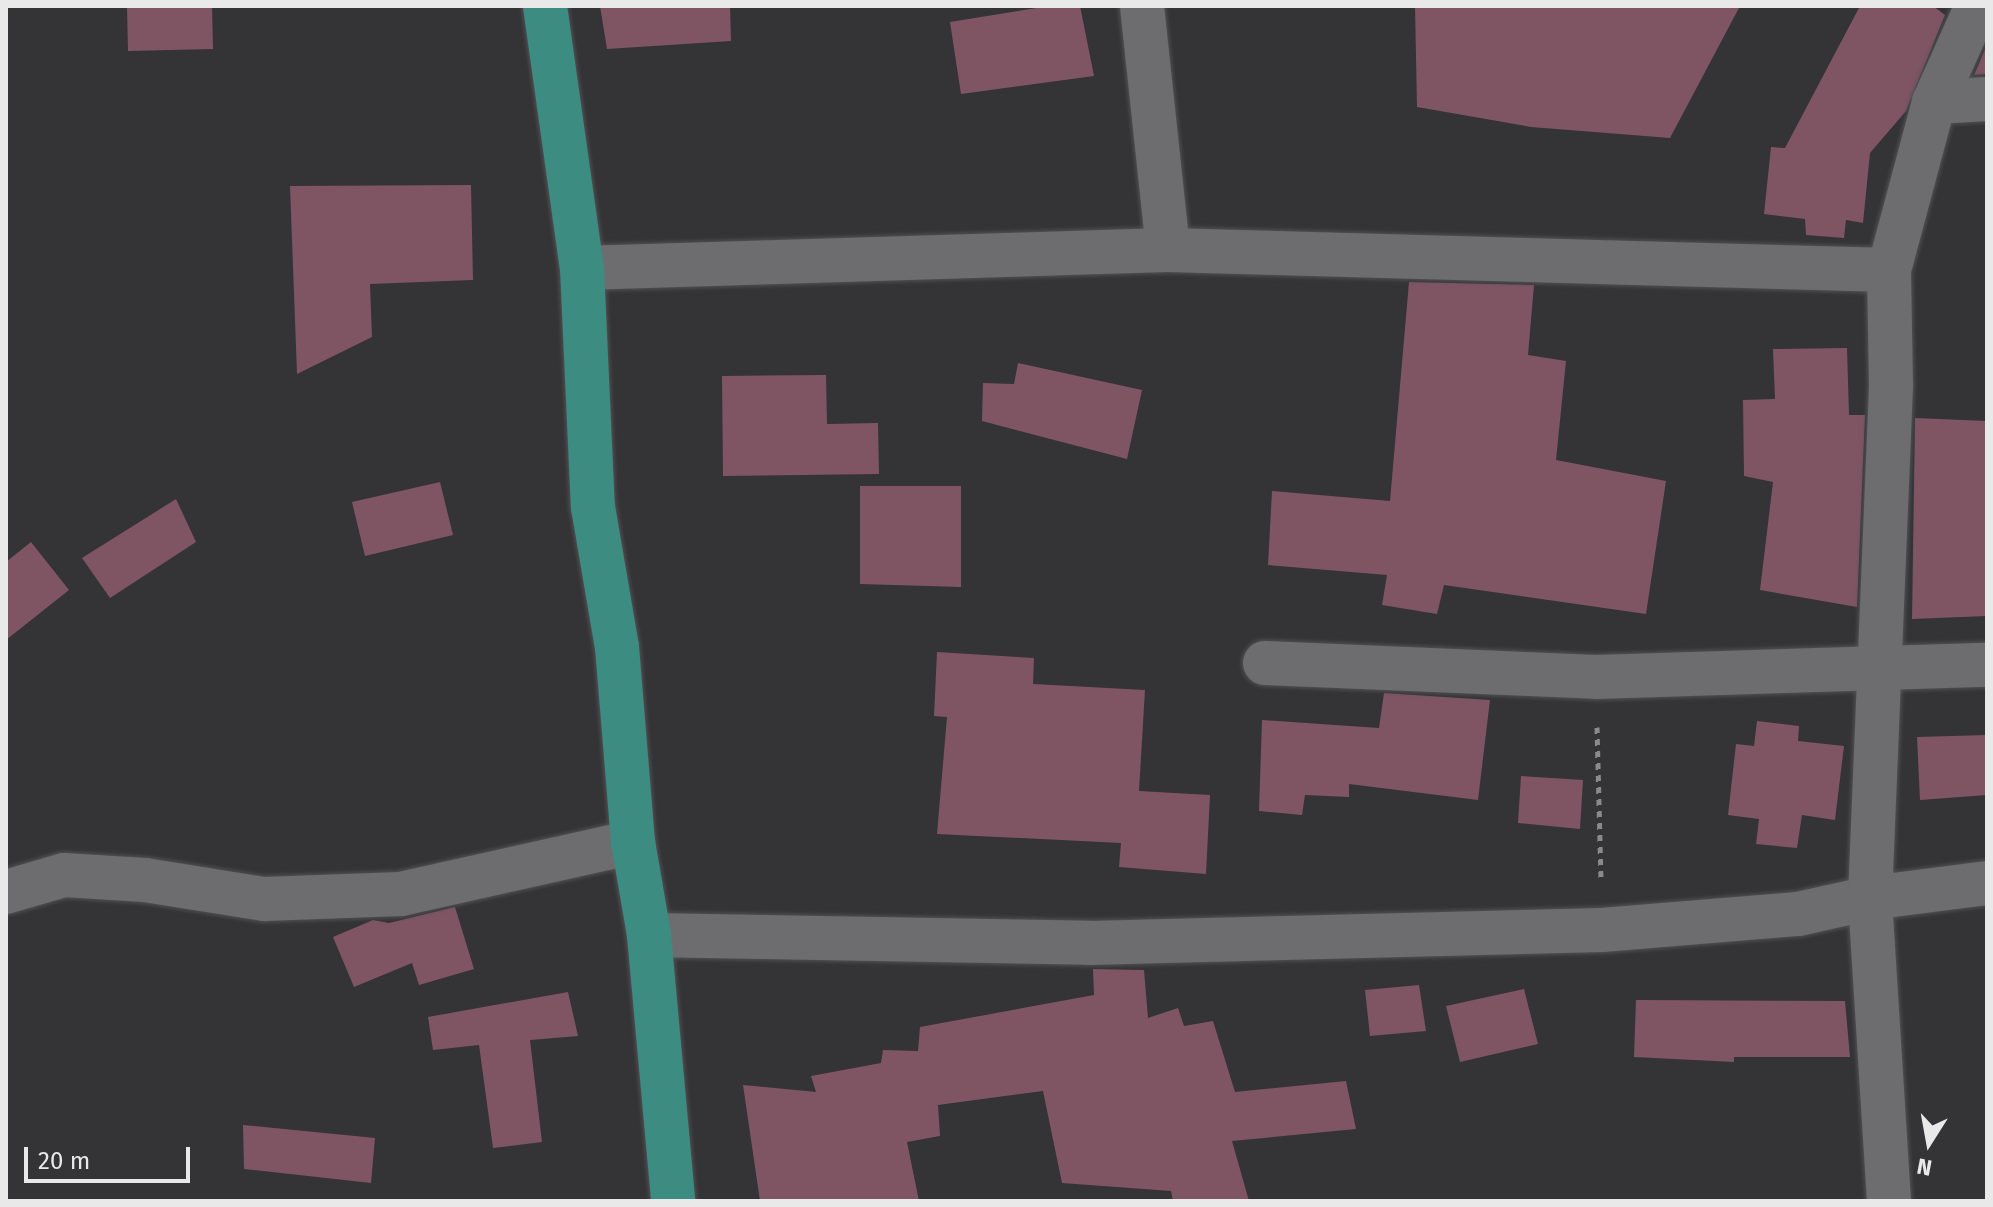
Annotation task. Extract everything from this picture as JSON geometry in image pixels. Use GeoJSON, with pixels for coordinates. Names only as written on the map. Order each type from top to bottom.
{"type":"FeatureCollection","features":[{"type":"Feature","properties":{"kind":"main road"},"geometry":{"type":"LineString","coordinates":[[545,6],[582,268],[593,507],[617,647],[633,842],[649,935],[673,1201]]}},
{"type":"Feature","properties":{"kind":"street"},"geometry":{"type":"LineString","coordinates":[[1142,6],[1168,250]]}},
{"type":"Feature","properties":{"kind":"street"},"geometry":{"type":"LineString","coordinates":[[1889,1201],[1870,898],[1877,665],[1891,386],[1889,270],[1934,102],[1977,6]]}},
{"type":"Feature","properties":{"kind":"street"},"geometry":{"type":"LineString","coordinates":[[1934,102],[1987,99]]}},
{"type":"Feature","properties":{"kind":"street"},"geometry":{"type":"LineString","coordinates":[[582,268],[1168,250],[1889,270]]}},
{"type":"Feature","properties":{"kind":"street"},"geometry":{"type":"LineString","coordinates":[[1265,663],[1596,677],[1877,665],[1987,665]]}},
{"type":"Feature","properties":{"kind":"street"},"geometry":{"type":"LineString","coordinates":[[6,892],[64,875],[145,880],[264,899],[401,894],[633,842]]}},
{"type":"Feature","properties":{"kind":"street"},"geometry":{"type":"LineString","coordinates":[[649,935],[1090,943],[1602,930],[1798,914],[1870,898],[1987,883]]}},
{"type":"Feature","properties":{"kind":"path"},"geometry":{"type":"LineString","coordinates":[[1596,677],[1602,930]]}},
{"type":"Feature","properties":{"kind":"building"},"geometry":{"type":"Polygon","coordinates":[[[127,6],[212,6],[213,49],[128,51],[127,6]]]}},
{"type":"Feature","properties":{"kind":"building"},"geometry":{"type":"Polygon","coordinates":[[[600,6],[730,6],[731,41],[607,49],[600,6]]]}},
{"type":"Feature","properties":{"kind":"building"},"geometry":{"type":"Polygon","coordinates":[[[1049,6],[1080,6],[1094,76],[961,94],[950,22],[1049,6]]]}},
{"type":"Feature","properties":{"kind":"building"},"geometry":{"type":"Polygon","coordinates":[[[1415,6],[1740,6],[1670,138],[1531,127],[1417,107],[1415,6]]]}},
{"type":"Feature","properties":{"kind":"building"},"geometry":{"type":"Polygon","coordinates":[[[1860,6],[1933,6],[1945,15],[1906,111],[1870,153],[1863,223],[1846,220],[1844,238],[1806,235],[1805,219],[1764,214],[1771,147],[1785,148],[1860,6]]]}},
{"type":"Feature","properties":{"kind":"building"},"geometry":{"type":"Polygon","coordinates":[[[1986,47],[1987,74],[1974,75],[1986,47]]]}},
{"type":"Feature","properties":{"kind":"building"},"geometry":{"type":"Polygon","coordinates":[[[471,185],[473,280],[370,284],[372,337],[297,374],[290,186],[471,185]]]}},
{"type":"Feature","properties":{"kind":"building"},"geometry":{"type":"Polygon","coordinates":[[[1409,282],[1534,285],[1528,355],[1566,361],[1556,460],[1666,481],[1646,614],[1444,585],[1437,614],[1382,605],[1387,575],[1268,565],[1272,491],[1390,501],[1409,282]]]}},
{"type":"Feature","properties":{"kind":"building"},"geometry":{"type":"Polygon","coordinates":[[[1847,348],[1849,415],[1865,415],[1857,607],[1760,590],[1773,482],[1744,476],[1743,400],[1775,399],[1773,349],[1847,348]]]}},
{"type":"Feature","properties":{"kind":"building"},"geometry":{"type":"Polygon","coordinates":[[[1018,363],[1142,390],[1127,459],[982,421],[983,383],[1014,384],[1018,363]]]}},
{"type":"Feature","properties":{"kind":"building"},"geometry":{"type":"Polygon","coordinates":[[[826,375],[827,424],[878,423],[879,474],[723,476],[722,376],[826,375]]]}},
{"type":"Feature","properties":{"kind":"building"},"geometry":{"type":"Polygon","coordinates":[[[1915,418],[1987,421],[1987,616],[1912,619],[1915,418]]]}},
{"type":"Feature","properties":{"kind":"building"},"geometry":{"type":"Polygon","coordinates":[[[440,482],[453,535],[365,556],[352,502],[440,482]]]}},
{"type":"Feature","properties":{"kind":"building"},"geometry":{"type":"Polygon","coordinates":[[[860,486],[961,486],[961,587],[860,584],[860,486]]]}},
{"type":"Feature","properties":{"kind":"building"},"geometry":{"type":"Polygon","coordinates":[[[176,499],[196,542],[110,598],[82,558],[176,499]]]}},
{"type":"Feature","properties":{"kind":"building"},"geometry":{"type":"Polygon","coordinates":[[[31,542],[69,590],[6,640],[6,562],[31,542]]]}},
{"type":"Feature","properties":{"kind":"building"},"geometry":{"type":"Polygon","coordinates":[[[937,652],[1034,658],[1033,684],[1145,690],[1139,791],[1210,795],[1206,874],[1119,867],[1121,843],[937,834],[947,717],[934,716],[937,652]]]}},
{"type":"Feature","properties":{"kind":"building"},"geometry":{"type":"Polygon","coordinates":[[[1384,693],[1490,700],[1478,800],[1349,784],[1349,797],[1305,795],[1302,815],[1259,811],[1262,720],[1379,728],[1384,693]]]}},
{"type":"Feature","properties":{"kind":"building"},"geometry":{"type":"Polygon","coordinates":[[[1757,721],[1799,726],[1798,741],[1844,746],[1835,820],[1802,815],[1797,848],[1756,844],[1759,819],[1728,815],[1736,744],[1754,746],[1757,721]]]}},
{"type":"Feature","properties":{"kind":"building"},"geometry":{"type":"Polygon","coordinates":[[[1987,735],[1987,795],[1920,800],[1917,737],[1987,735]]]}},
{"type":"Feature","properties":{"kind":"building"},"geometry":{"type":"Polygon","coordinates":[[[1521,776],[1583,780],[1580,829],[1518,823],[1521,776]]]}},
{"type":"Feature","properties":{"kind":"building"},"geometry":{"type":"Polygon","coordinates":[[[455,907],[474,969],[419,985],[412,963],[354,987],[333,937],[373,920],[389,923],[455,907]]]}},
{"type":"Feature","properties":{"kind":"building"},"geometry":{"type":"Polygon","coordinates":[[[1093,969],[1144,970],[1148,1018],[1178,1008],[1184,1026],[1213,1021],[1235,1092],[1346,1081],[1356,1129],[1232,1141],[1249,1201],[1173,1201],[1171,1191],[1062,1183],[1043,1091],[938,1105],[940,1136],[907,1142],[919,1201],[760,1201],[743,1085],[816,1092],[811,1076],[881,1063],[883,1050],[918,1051],[920,1027],[1094,995],[1093,969]]]}},
{"type":"Feature","properties":{"kind":"building"},"geometry":{"type":"Polygon","coordinates":[[[1419,985],[1426,1031],[1370,1036],[1365,990],[1419,985]]]}},
{"type":"Feature","properties":{"kind":"building"},"geometry":{"type":"Polygon","coordinates":[[[1524,989],[1538,1044],[1460,1062],[1446,1006],[1524,989]]]}},
{"type":"Feature","properties":{"kind":"building"},"geometry":{"type":"Polygon","coordinates":[[[568,992],[578,1036],[530,1040],[542,1142],[493,1148],[479,1045],[433,1050],[428,1017],[568,992]]]}},
{"type":"Feature","properties":{"kind":"building"},"geometry":{"type":"Polygon","coordinates":[[[1636,1000],[1845,1001],[1850,1057],[1734,1057],[1734,1062],[1634,1057],[1636,1000]]]}},
{"type":"Feature","properties":{"kind":"building"},"geometry":{"type":"Polygon","coordinates":[[[243,1125],[375,1138],[371,1183],[244,1169],[243,1125]]]}}]}
